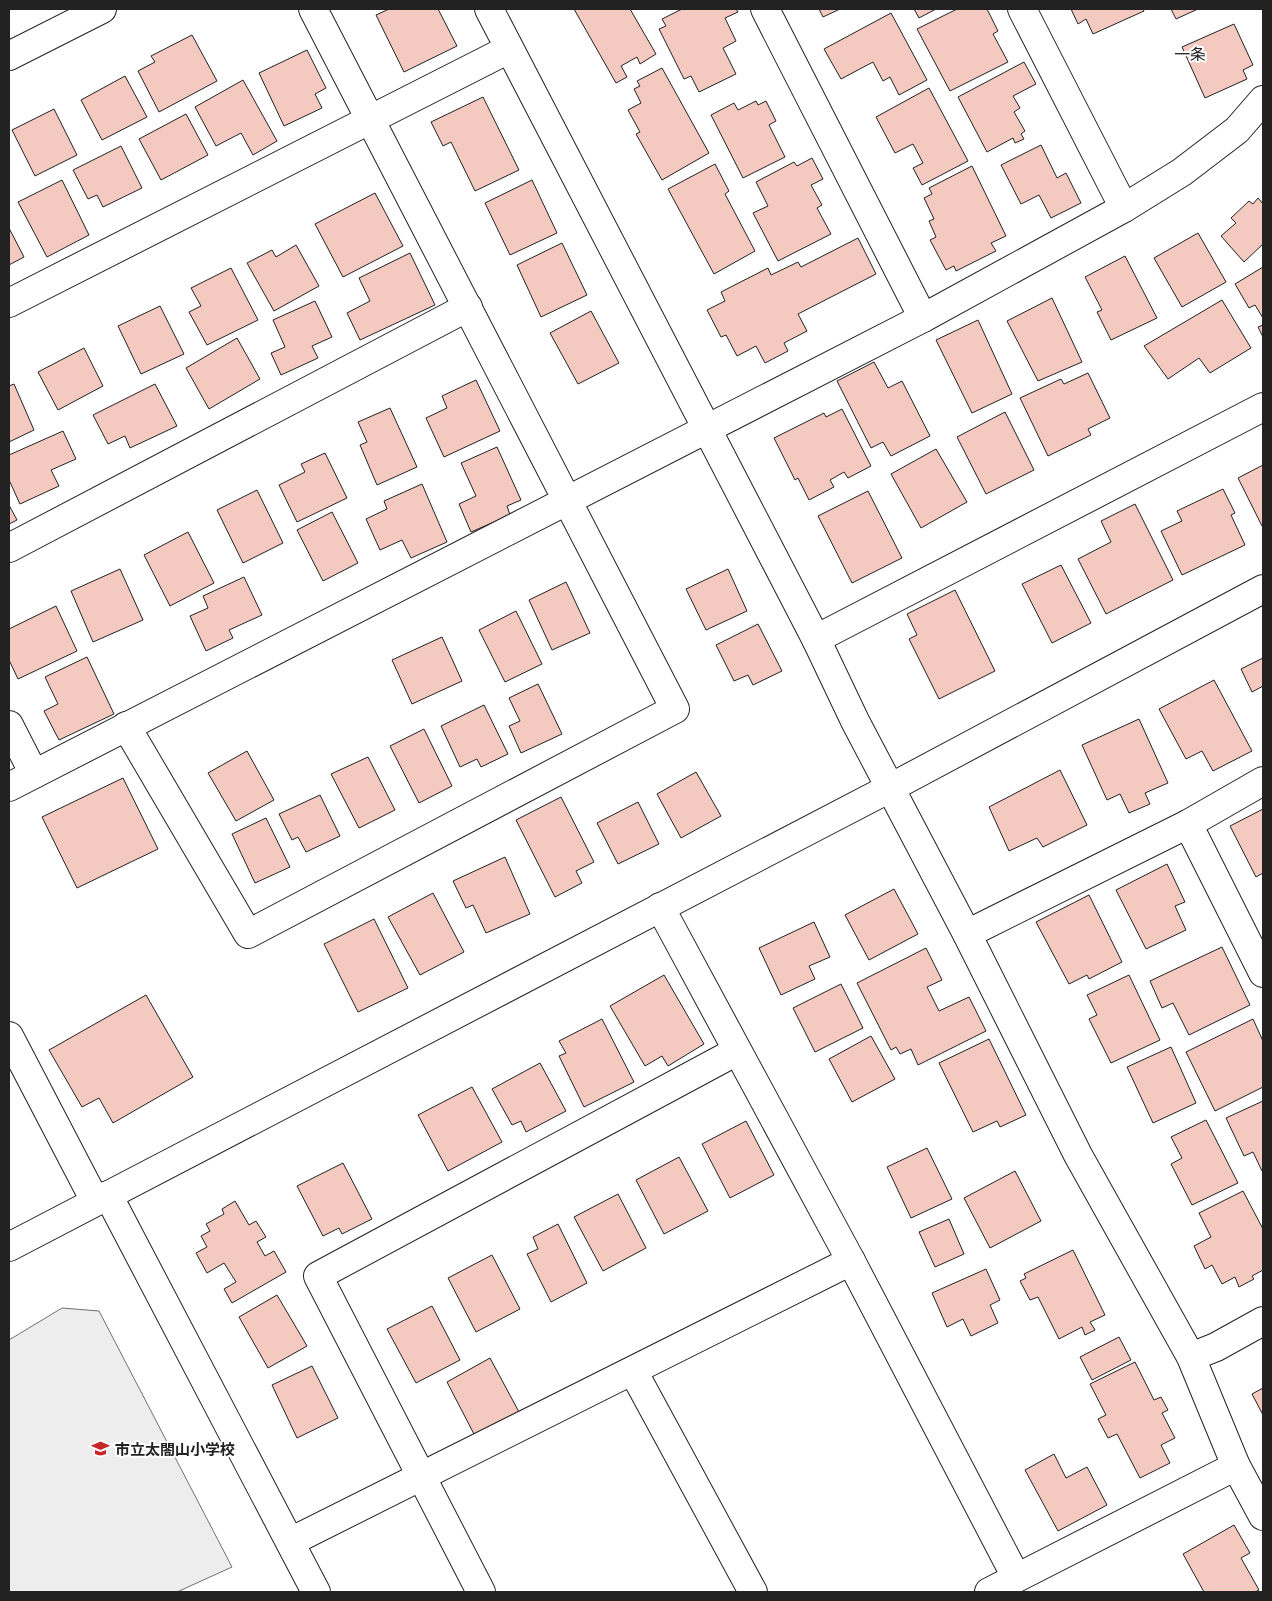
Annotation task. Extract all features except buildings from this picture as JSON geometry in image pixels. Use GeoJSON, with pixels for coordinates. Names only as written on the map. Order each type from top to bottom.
{"type":"FeatureCollection","features":[{"type":"Feature","properties":{"kind":"street"},"geometry":{"type":"LineString","coordinates":[[9,56],[102,9]]}},
{"type":"Feature","properties":{"kind":"street"},"geometry":{"type":"LineString","coordinates":[[126,726],[248,934],[674,709],[313,9]]}},
{"type":"Feature","properties":{"kind":"street"},"geometry":{"type":"LineString","coordinates":[[489,9],[816,639],[890,788],[967,934],[1078,1154],[1190,1357],[1236,1466],[1263,1516]]}},
{"type":"Feature","properties":{"kind":"street"},"geometry":{"type":"LineString","coordinates":[[765,9],[923,318]]}},
{"type":"Feature","properties":{"kind":"street"},"geometry":{"type":"LineString","coordinates":[[1022,9],[1124,208]]}},
{"type":"Feature","properties":{"kind":"street"},"geometry":{"type":"LineString","coordinates":[[9,303],[510,49]]}},
{"type":"Feature","properties":{"kind":"street"},"geometry":{"type":"LineString","coordinates":[[9,787],[923,318],[1124,208],[1182,172],[1229,136],[1263,100]]}},
{"type":"Feature","properties":{"kind":"street"},"geometry":{"type":"LineString","coordinates":[[9,548],[468,308]]}},
{"type":"Feature","properties":{"kind":"street"},"geometry":{"type":"LineString","coordinates":[[816,639],[1263,407]]}},
{"type":"Feature","properties":{"kind":"street"},"geometry":{"type":"LineString","coordinates":[[9,1247],[890,788],[1263,589]]}},
{"type":"Feature","properties":{"kind":"street"},"geometry":{"type":"LineString","coordinates":[[9,725],[34,774]]}},
{"type":"Feature","properties":{"kind":"street"},"geometry":{"type":"LineString","coordinates":[[967,934],[1188,824],[1263,781]]}},
{"type":"Feature","properties":{"kind":"street"},"geometry":{"type":"LineString","coordinates":[[1188,824],[1263,973]]}},
{"type":"Feature","properties":{"kind":"street"},"geometry":{"type":"LineString","coordinates":[[660,907],[851,1261],[1016,1577]]}},
{"type":"Feature","properties":{"kind":"street"},"geometry":{"type":"LineString","coordinates":[[9,1036],[101,1198],[316,1592]]}},
{"type":"Feature","properties":{"kind":"street"},"geometry":{"type":"LineString","coordinates":[[481,1592],[318,1276],[737,1051]]}},
{"type":"Feature","properties":{"kind":"street"},"geometry":{"type":"LineString","coordinates":[[290,1542],[851,1261]]}},
{"type":"Feature","properties":{"kind":"street"},"geometry":{"type":"LineString","coordinates":[[1190,1357],[1216,1347],[1263,1321]]}},
{"type":"Feature","properties":{"kind":"street"},"geometry":{"type":"LineString","coordinates":[[633,1370],[753,1592]]}},
{"type":"Feature","properties":{"kind":"street"},"geometry":{"type":"LineString","coordinates":[[989,1592],[1236,1466]]}},
{"type":"Feature","properties":{"kind":"shaded area","name":"市立太閤山小学校"},"geometry":{"type":"Polygon","coordinates":[[[62,1308],[99,1311],[232,1567],[177,1592],[9,1592],[9,1340],[62,1308]]]}},
{"type":"Feature","properties":{"kind":"place","name":"市立太閤山小学校"},"geometry":{"type":"Point","coordinates":[101,1449]}},
{"type":"Feature","properties":{"kind":"district","name":"一条"},"geometry":{"type":"Point","coordinates":[1190,54]}}]}
